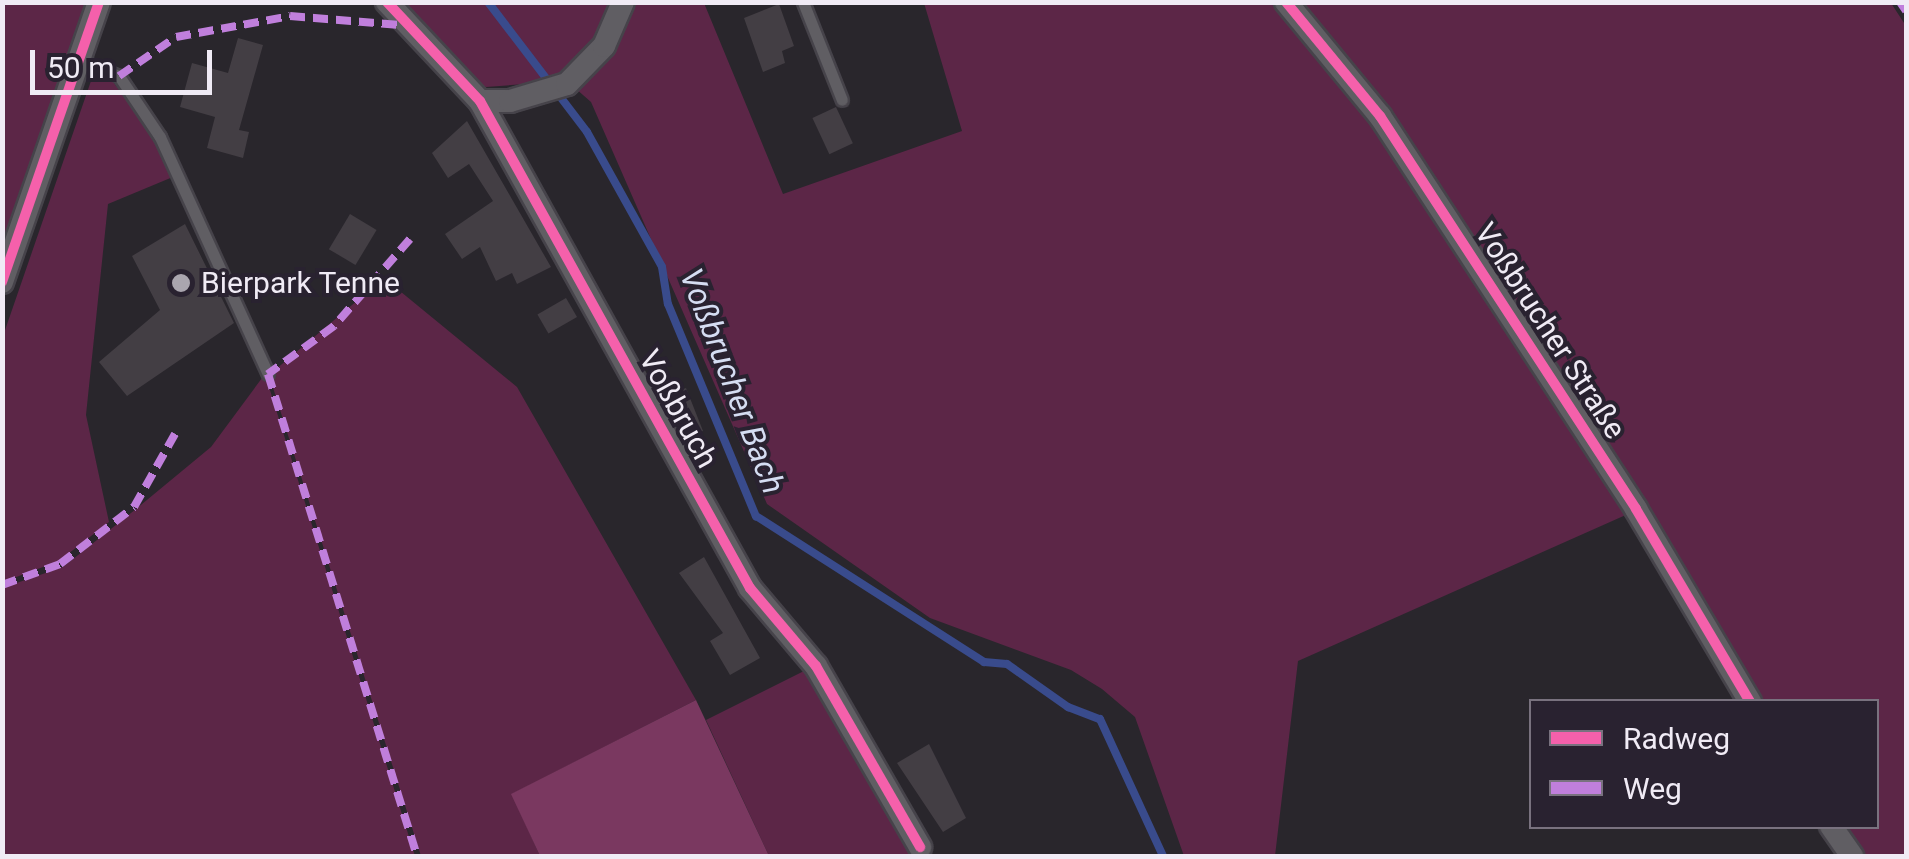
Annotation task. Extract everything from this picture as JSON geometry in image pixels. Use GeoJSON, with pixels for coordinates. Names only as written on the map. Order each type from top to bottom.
{"type":"FeatureCollection","features":[{"type":"Feature","properties":{"kind":"street"},"geometry":{"type":"LineString","coordinates":[[2,282],[82,61],[99,2]]}},
{"type":"Feature","properties":{"kind":"street","name":"Voßbruch"},"geometry":{"type":"LineString","coordinates":[[387,2],[480,101],[750,588],[816,666],[920,846]]}},
{"type":"Feature","properties":{"kind":"street"},"geometry":{"type":"LineString","coordinates":[[480,101],[536,96],[567,84],[604,46],[624,2]]}},
{"type":"Feature","properties":{"kind":"street","name":"Voßbrucher Straße"},"geometry":{"type":"LineString","coordinates":[[1286,2],[1380,116],[1636,510],[1748,699]]}},
{"type":"Feature","properties":{"kind":"street"},"geometry":{"type":"LineString","coordinates":[[1833,829],[1852,856]]}},
{"type":"Feature","properties":{"kind":"lane"},"geometry":{"type":"LineString","coordinates":[[803,2],[842,100]]}},
{"type":"Feature","properties":{"kind":"lane"},"geometry":{"type":"LineString","coordinates":[[82,61],[119,76],[160,137],[268,374]]}},
{"type":"Feature","properties":{"kind":"shaded area"},"geometry":{"type":"Polygon","coordinates":[[[3,3],[92,3],[3,267],[3,3]]]}},
{"type":"Feature","properties":{"kind":"shaded area"},"geometry":{"type":"Polygon","coordinates":[[[399,3],[619,3],[586,62],[551,82],[486,87],[460,76],[399,3]]]}},
{"type":"Feature","properties":{"kind":"shaded area"},"geometry":{"type":"Polygon","coordinates":[[[634,3],[704,3],[783,194],[962,131],[924,3],[1275,3],[1381,132],[1628,514],[1298,661],[1275,856],[1184,856],[1135,717],[1102,689],[1071,670],[930,618],[767,504],[591,102],[575,88],[602,65],[634,3]]]}},
{"type":"Feature","properties":{"kind":"shaded area"},"geometry":{"type":"Polygon","coordinates":[[[1297,3],[1891,3],[1906,26],[1906,856],[1866,856],[1846,829],[1879,829],[1879,699],[1763,699],[1409,139],[1297,3]]]}},
{"type":"Feature","properties":{"kind":"shaded area"},"geometry":{"type":"Polygon","coordinates":[[[106,72],[180,174],[108,204],[86,415],[109,522],[59,561],[3,582],[3,336],[92,78],[106,72]]]}},
{"type":"Feature","properties":{"kind":"shaded area"},"geometry":{"type":"Polygon","coordinates":[[[384,278],[517,387],[696,700],[512,794],[540,856],[421,856],[269,375],[384,278]]]}},
{"type":"Feature","properties":{"kind":"shaded area"},"geometry":{"type":"Polygon","coordinates":[[[265,374],[415,856],[3,856],[2,588],[63,567],[136,509],[211,447],[265,374]]]}},
{"type":"Feature","properties":{"kind":"shaded area"},"geometry":{"type":"Polygon","coordinates":[[[812,667],[920,856],[769,856],[706,720],[812,667]]]}},
{"type":"Feature","properties":{"kind":"shaded area"},"geometry":{"type":"Polygon","coordinates":[[[696,700],[769,856],[540,856],[511,794],[696,700]]]}},
{"type":"Feature","properties":{"kind":"building"},"geometry":{"type":"Polygon","coordinates":[[[779,4],[794,46],[782,51],[785,63],[763,72],[744,18],[779,4]]]}},
{"type":"Feature","properties":{"kind":"building"},"geometry":{"type":"Polygon","coordinates":[[[238,38],[263,45],[239,130],[249,132],[243,158],[207,148],[215,117],[180,107],[192,63],[228,73],[238,38]]]}},
{"type":"Feature","properties":{"kind":"building"},"geometry":{"type":"Polygon","coordinates":[[[836,107],[853,143],[829,154],[812,118],[836,107]]]}},
{"type":"Feature","properties":{"kind":"building"},"geometry":{"type":"Polygon","coordinates":[[[467,121],[551,267],[517,284],[512,273],[496,281],[480,247],[462,259],[445,234],[493,201],[469,164],[448,178],[432,153],[467,121]]]}},
{"type":"Feature","properties":{"kind":"building"},"geometry":{"type":"Polygon","coordinates":[[[350,214],[377,230],[355,265],[329,249],[350,214]]]}},
{"type":"Feature","properties":{"kind":"building","name":"Bierpark Tenne"},"geometry":{"type":"Polygon","coordinates":[[[185,224],[234,323],[127,396],[99,362],[160,310],[132,256],[185,224]]]}},
{"type":"Feature","properties":{"kind":"building"},"geometry":{"type":"Polygon","coordinates":[[[566,298],[577,317],[548,334],[537,314],[566,298]]]}},
{"type":"Feature","properties":{"kind":"building"},"geometry":{"type":"Polygon","coordinates":[[[686,388],[703,431],[684,438],[663,397],[686,388]]]}},
{"type":"Feature","properties":{"kind":"building"},"geometry":{"type":"Polygon","coordinates":[[[704,557],[760,658],[730,675],[710,641],[723,633],[679,573],[704,557]]]}},
{"type":"Feature","properties":{"kind":"building"},"geometry":{"type":"Polygon","coordinates":[[[929,744],[966,818],[943,832],[897,763],[929,744]]]}},
{"type":"Feature","properties":{"kind":"waterway","name":"Voßbrucher Bach"},"geometry":{"type":"LineString","coordinates":[[488,2],[587,132],[662,267],[668,304],[756,516],[984,662],[1007,664],[1068,707],[1100,719],[1163,856]]}},
{"type":"Feature","properties":{"kind":"marked path"},"geometry":{"type":"LineString","coordinates":[[1900,2],[1906,11]]}},
{"type":"Feature","properties":{"kind":"marked path"},"geometry":{"type":"LineString","coordinates":[[119,76],[176,37],[290,16],[400,25]]}},
{"type":"Feature","properties":{"kind":"marked path"},"geometry":{"type":"LineString","coordinates":[[410,239],[334,326],[268,374],[417,856]]}},
{"type":"Feature","properties":{"kind":"marked path"},"geometry":{"type":"LineString","coordinates":[[2,585],[60,564],[134,507],[175,434]]}},
{"type":"Feature","properties":{"kind":"cycle path"},"geometry":{"type":"LineString","coordinates":[[2,282],[99,2]]}},
{"type":"Feature","properties":{"kind":"cycle path"},"geometry":{"type":"LineString","coordinates":[[387,2],[480,101],[750,588],[816,666],[920,847]]}},
{"type":"Feature","properties":{"kind":"cycle path"},"geometry":{"type":"LineString","coordinates":[[1286,2],[1380,116],[1636,509],[1748,699]]}},
{"type":"Feature","properties":{"kind":"place","name":"Bierpark Tenne"},"geometry":{"type":"Point","coordinates":[181,283]}}]}
